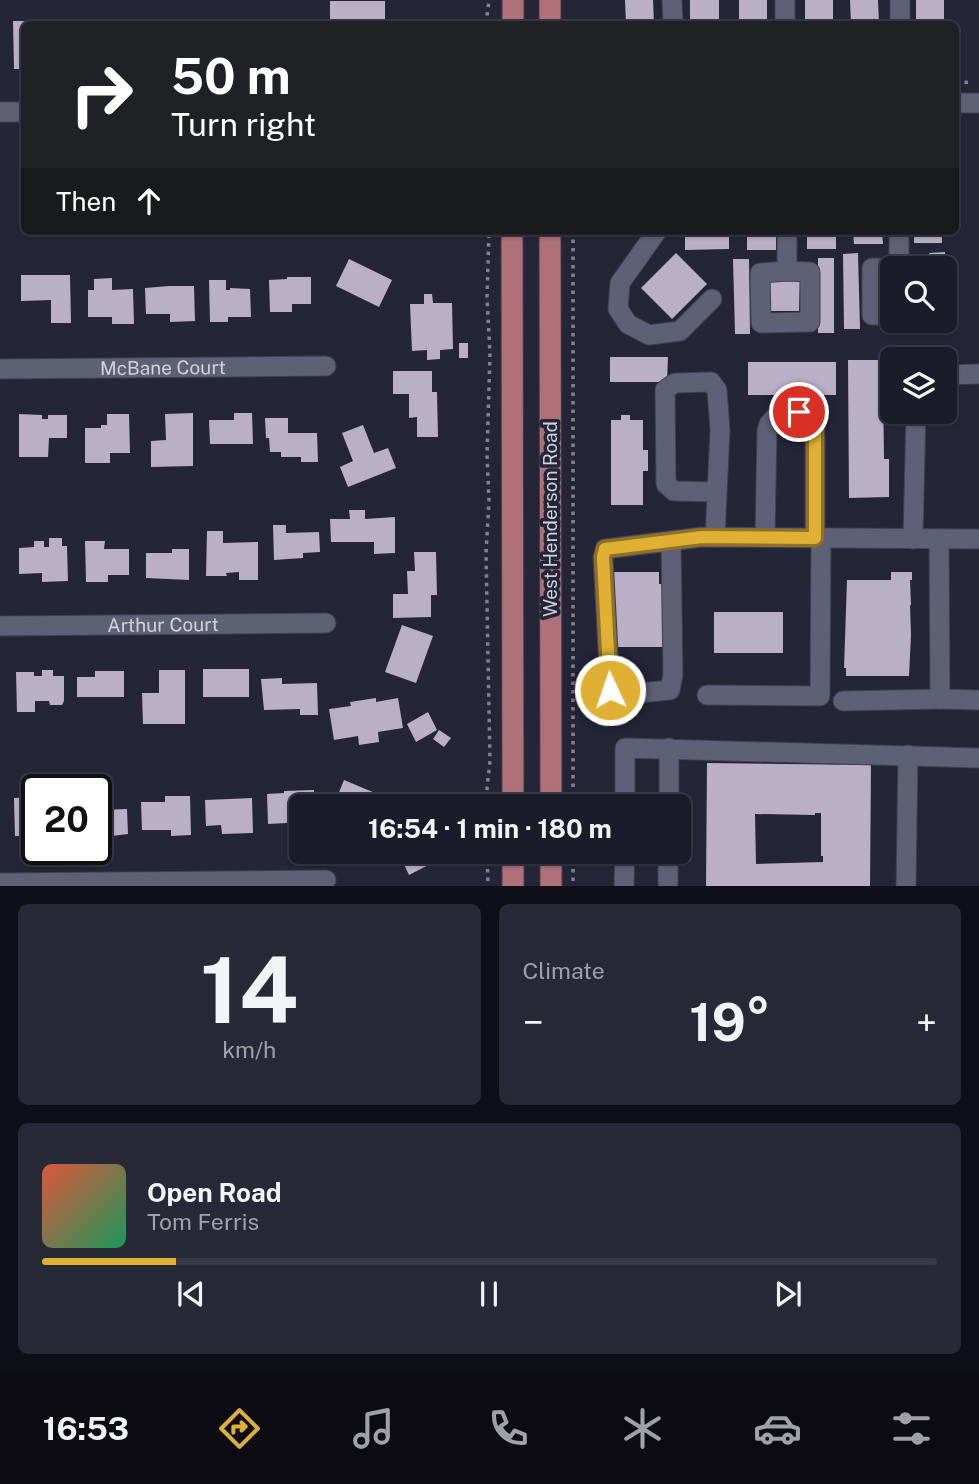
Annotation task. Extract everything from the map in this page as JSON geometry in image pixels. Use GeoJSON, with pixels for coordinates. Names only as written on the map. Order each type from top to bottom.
{"type":"FeatureCollection","features":[{"type":"Feature","properties":{"kind":"main road"},"geometry":{"type":"LineString","coordinates":[[513,0],[513,21]]}},
{"type":"Feature","properties":{"kind":"main road"},"geometry":{"type":"LineString","coordinates":[[550,0],[550,21]]}},
{"type":"Feature","properties":{"kind":"main road","name":"West Henderson Road"},"geometry":{"type":"LineString","coordinates":[[512,235],[513,794]]}},
{"type":"Feature","properties":{"kind":"main road","name":"West Henderson Road"},"geometry":{"type":"LineString","coordinates":[[550,235],[551,794]]}},
{"type":"Feature","properties":{"kind":"main road"},"geometry":{"type":"LineString","coordinates":[[513,864],[513,886]]}},
{"type":"Feature","properties":{"kind":"main road"},"geometry":{"type":"LineString","coordinates":[[551,864],[551,886]]}},
{"type":"Feature","properties":{"kind":"street"},"geometry":{"type":"LineString","coordinates":[[672,0],[673,21]]}},
{"type":"Feature","properties":{"kind":"street"},"geometry":{"type":"LineString","coordinates":[[785,0],[785,21]]}},
{"type":"Feature","properties":{"kind":"street"},"geometry":{"type":"LineString","coordinates":[[900,0],[900,21]]}},
{"type":"Feature","properties":{"kind":"street"},"geometry":{"type":"LineString","coordinates":[[959,103],[979,103]]}},
{"type":"Feature","properties":{"kind":"street"},"geometry":{"type":"LineString","coordinates":[[0,112],[21,112]]}},
{"type":"Feature","properties":{"kind":"street"},"geometry":{"type":"LineString","coordinates":[[654,235],[620,283],[618,309],[628,324],[649,335],[680,331],[712,299]]}},
{"type":"Feature","properties":{"kind":"street"},"geometry":{"type":"LineString","coordinates":[[787,235],[787,271]]}},
{"type":"Feature","properties":{"kind":"street"},"geometry":{"type":"LineString","coordinates":[[898,256],[899,235]]}},
{"type":"Feature","properties":{"kind":"street"},"geometry":{"type":"LineString","coordinates":[[880,268],[872,268],[872,316],[880,316]]}},
{"type":"Feature","properties":{"kind":"street","name":"McBane Court"},"geometry":{"type":"LineString","coordinates":[[0,369],[326,366]]}},
{"type":"Feature","properties":{"kind":"street"},"geometry":{"type":"LineString","coordinates":[[957,374],[979,373]]}},
{"type":"Feature","properties":{"kind":"street"},"geometry":{"type":"LineString","coordinates":[[708,537],[717,492],[720,430],[717,390],[711,382],[675,383],[665,390],[666,484],[674,491],[717,492]]}},
{"type":"Feature","properties":{"kind":"street"},"geometry":{"type":"LineString","coordinates":[[707,695],[820,696],[815,425],[799,412],[777,415],[767,431],[765,537]]}},
{"type":"Feature","properties":{"kind":"street"},"geometry":{"type":"LineString","coordinates":[[913,539],[916,424]]}},
{"type":"Feature","properties":{"kind":"street"},"geometry":{"type":"LineString","coordinates":[[671,541],[673,675],[670,690],[618,695],[610,690],[603,557],[605,549],[671,541],[708,537],[979,539]]}},
{"type":"Feature","properties":{"kind":"street"},"geometry":{"type":"LineString","coordinates":[[939,539],[940,699]]}},
{"type":"Feature","properties":{"kind":"street","name":"Arthur Court"},"geometry":{"type":"LineString","coordinates":[[0,626],[327,623]]}},
{"type":"Feature","properties":{"kind":"street"},"geometry":{"type":"LineString","coordinates":[[843,701],[979,700]]}},
{"type":"Feature","properties":{"kind":"street"},"geometry":{"type":"LineString","coordinates":[[625,794],[625,748],[979,758]]}},
{"type":"Feature","properties":{"kind":"street"},"geometry":{"type":"LineString","coordinates":[[669,748],[669,794]]}},
{"type":"Feature","properties":{"kind":"street"},"geometry":{"type":"LineString","coordinates":[[906,886],[908,755]]}},
{"type":"Feature","properties":{"kind":"street"},"geometry":{"type":"LineString","coordinates":[[625,864],[625,886]]}},
{"type":"Feature","properties":{"kind":"street"},"geometry":{"type":"LineString","coordinates":[[668,864],[668,886]]}},
{"type":"Feature","properties":{"kind":"street"},"geometry":{"type":"LineString","coordinates":[[0,883],[326,880]]}},
{"type":"Feature","properties":{"kind":"path"},"geometry":{"type":"LineString","coordinates":[[486,21],[489,0]]}},
{"type":"Feature","properties":{"kind":"path"},"geometry":{"type":"LineString","coordinates":[[959,83],[971,82]]}},
{"type":"Feature","properties":{"kind":"path"},"geometry":{"type":"LineString","coordinates":[[486,794],[490,761],[486,553],[489,501],[489,235]]}},
{"type":"Feature","properties":{"kind":"path"},"geometry":{"type":"LineString","coordinates":[[573,235],[573,794]]}},
{"type":"Feature","properties":{"kind":"path"},"geometry":{"type":"LineString","coordinates":[[487,864],[488,886]]}},
{"type":"Feature","properties":{"kind":"path"},"geometry":{"type":"LineString","coordinates":[[573,864],[573,886]]}},
{"type":"Feature","properties":{"kind":"building"},"geometry":{"type":"Polygon","coordinates":[[[625,0],[653,0],[654,21],[626,21],[625,0]]]}},
{"type":"Feature","properties":{"kind":"building"},"geometry":{"type":"Polygon","coordinates":[[[690,0],[719,0],[719,21],[690,21],[690,0]]]}},
{"type":"Feature","properties":{"kind":"building"},"geometry":{"type":"Polygon","coordinates":[[[739,0],[767,0],[767,21],[739,21],[739,0]]]}},
{"type":"Feature","properties":{"kind":"building"},"geometry":{"type":"Polygon","coordinates":[[[805,0],[833,0],[833,21],[805,21],[805,0]]]}},
{"type":"Feature","properties":{"kind":"building"},"geometry":{"type":"Polygon","coordinates":[[[850,0],[878,0],[879,21],[851,21],[850,0]]]}},
{"type":"Feature","properties":{"kind":"building"},"geometry":{"type":"Polygon","coordinates":[[[916,0],[944,0],[944,21],[916,21],[916,0]]]}},
{"type":"Feature","properties":{"kind":"building"},"geometry":{"type":"Polygon","coordinates":[[[330,1],[385,1],[385,21],[330,21],[330,1]]]}},
{"type":"Feature","properties":{"kind":"building"},"geometry":{"type":"Polygon","coordinates":[[[13,21],[21,21],[21,69],[14,69],[13,21]]]}},
{"type":"Feature","properties":{"kind":"building"},"geometry":{"type":"Polygon","coordinates":[[[685,235],[729,235],[729,249],[685,250],[685,235]]]}},
{"type":"Feature","properties":{"kind":"building"},"geometry":{"type":"Polygon","coordinates":[[[747,235],[776,235],[776,250],[747,250],[747,235]]]}},
{"type":"Feature","properties":{"kind":"building"},"geometry":{"type":"Polygon","coordinates":[[[807,235],[836,235],[836,249],[807,249],[807,235]]]}},
{"type":"Feature","properties":{"kind":"building"},"geometry":{"type":"Polygon","coordinates":[[[853,235],[882,235],[883,244],[854,244],[853,235]]]}},
{"type":"Feature","properties":{"kind":"building"},"geometry":{"type":"Polygon","coordinates":[[[914,235],[942,235],[942,243],[914,243],[914,235]]]}},
{"type":"Feature","properties":{"kind":"building"},"geometry":{"type":"Polygon","coordinates":[[[945,252],[945,256],[929,256],[929,253],[945,252]]]}},
{"type":"Feature","properties":{"kind":"building"},"geometry":{"type":"Polygon","coordinates":[[[676,253],[707,284],[672,319],[641,288],[676,253]]]}},
{"type":"Feature","properties":{"kind":"building"},"geometry":{"type":"Polygon","coordinates":[[[858,253],[860,329],[844,329],[843,254],[858,253]]]}},
{"type":"Feature","properties":{"kind":"building"},"geometry":{"type":"Polygon","coordinates":[[[818,258],[834,258],[834,333],[818,333],[818,258]]]}},
{"type":"Feature","properties":{"kind":"building"},"geometry":{"type":"Polygon","coordinates":[[[349,259],[392,280],[379,307],[336,286],[349,259]]]}},
{"type":"Feature","properties":{"kind":"building"},"geometry":{"type":"Polygon","coordinates":[[[733,259],[749,259],[750,334],[735,334],[733,259]]]}},
{"type":"Feature","properties":{"kind":"building"},"geometry":{"type":"Polygon","coordinates":[[[21,275],[70,275],[71,323],[51,323],[51,300],[21,301],[21,275]]]}},
{"type":"Feature","properties":{"kind":"building"},"geometry":{"type":"Polygon","coordinates":[[[311,277],[311,304],[292,304],[292,312],[270,312],[269,280],[311,277]]]}},
{"type":"Feature","properties":{"kind":"building"},"geometry":{"type":"Polygon","coordinates":[[[112,278],[112,290],[133,289],[134,324],[112,324],[112,317],[88,317],[88,290],[94,290],[94,279],[112,278]]]}},
{"type":"Feature","properties":{"kind":"building"},"geometry":{"type":"Polygon","coordinates":[[[209,280],[226,280],[226,290],[250,289],[251,317],[228,317],[228,322],[210,322],[209,280]]]}},
{"type":"Feature","properties":{"kind":"building"},"geometry":{"type":"Polygon","coordinates":[[[768,281],[800,281],[799,311],[768,311],[768,281]]]}},
{"type":"Feature","properties":{"kind":"building"},"geometry":{"type":"Polygon","coordinates":[[[194,286],[195,321],[170,322],[170,314],[146,314],[145,288],[194,286]]]}},
{"type":"Feature","properties":{"kind":"building"},"geometry":{"type":"Polygon","coordinates":[[[424,294],[432,294],[433,303],[452,303],[453,349],[440,350],[440,359],[427,360],[427,350],[412,351],[410,304],[424,304],[424,294]]]}},
{"type":"Feature","properties":{"kind":"building"},"geometry":{"type":"Polygon","coordinates":[[[459,343],[468,343],[468,358],[459,358],[459,343]]]}},
{"type":"Feature","properties":{"kind":"building"},"geometry":{"type":"Polygon","coordinates":[[[610,357],[668,357],[667,382],[610,382],[610,357]]]}},
{"type":"Feature","properties":{"kind":"building"},"geometry":{"type":"Polygon","coordinates":[[[848,360],[880,360],[880,424],[884,424],[884,459],[889,459],[889,497],[849,498],[848,360]]]}},
{"type":"Feature","properties":{"kind":"building"},"geometry":{"type":"Polygon","coordinates":[[[748,362],[836,362],[836,395],[748,395],[748,362]]]}},
{"type":"Feature","properties":{"kind":"building"},"geometry":{"type":"Polygon","coordinates":[[[393,371],[432,371],[432,392],[437,392],[438,437],[417,437],[417,417],[409,418],[409,394],[393,394],[393,371]]]}},
{"type":"Feature","properties":{"kind":"building"},"geometry":{"type":"Polygon","coordinates":[[[193,413],[193,466],[151,467],[151,441],[166,440],[165,414],[193,413]]]}},
{"type":"Feature","properties":{"kind":"building"},"geometry":{"type":"Polygon","coordinates":[[[234,413],[252,413],[253,444],[210,444],[209,420],[234,420],[234,413]]]}},
{"type":"Feature","properties":{"kind":"building"},"geometry":{"type":"Polygon","coordinates":[[[19,414],[42,415],[42,419],[48,419],[48,415],[67,415],[67,438],[49,438],[48,457],[19,457],[19,414]]]}},
{"type":"Feature","properties":{"kind":"building"},"geometry":{"type":"Polygon","coordinates":[[[107,414],[129,414],[130,453],[110,453],[110,463],[85,463],[85,428],[101,428],[101,425],[107,425],[107,414]]]}},
{"type":"Feature","properties":{"kind":"building"},"geometry":{"type":"Polygon","coordinates":[[[621,415],[630,415],[630,420],[643,420],[643,450],[648,450],[648,471],[643,471],[643,505],[611,505],[611,420],[621,420],[621,415]]]}},
{"type":"Feature","properties":{"kind":"building"},"geometry":{"type":"Polygon","coordinates":[[[265,418],[288,418],[288,433],[317,433],[318,462],[301,462],[301,457],[281,457],[281,452],[270,452],[265,418]]]}},
{"type":"Feature","properties":{"kind":"building"},"geometry":{"type":"Polygon","coordinates":[[[363,425],[374,453],[388,448],[396,468],[348,487],[340,467],[353,461],[342,433],[363,425]]]}},
{"type":"Feature","properties":{"kind":"building"},"geometry":{"type":"Polygon","coordinates":[[[349,510],[365,510],[365,519],[395,517],[395,553],[374,554],[374,542],[331,542],[330,519],[350,519],[349,510]]]}},
{"type":"Feature","properties":{"kind":"building"},"geometry":{"type":"Polygon","coordinates":[[[273,525],[286,525],[286,533],[319,532],[320,552],[303,553],[303,558],[274,560],[273,525]]]}},
{"type":"Feature","properties":{"kind":"building"},"geometry":{"type":"Polygon","coordinates":[[[207,531],[223,531],[223,543],[258,542],[258,580],[239,580],[239,572],[226,573],[227,576],[206,576],[207,531]]]}},
{"type":"Feature","properties":{"kind":"building"},"geometry":{"type":"Polygon","coordinates":[[[49,538],[62,538],[62,546],[67,546],[68,581],[42,582],[42,573],[19,574],[19,548],[34,547],[34,541],[44,541],[44,547],[49,547],[49,538]]]}},
{"type":"Feature","properties":{"kind":"building"},"geometry":{"type":"Polygon","coordinates":[[[85,541],[105,541],[104,549],[129,549],[129,575],[108,575],[108,582],[86,582],[85,541]]]}},
{"type":"Feature","properties":{"kind":"building"},"geometry":{"type":"Polygon","coordinates":[[[172,549],[189,549],[189,580],[146,578],[146,553],[172,553],[172,549]]]}},
{"type":"Feature","properties":{"kind":"building"},"geometry":{"type":"Polygon","coordinates":[[[414,552],[436,552],[437,595],[431,595],[431,617],[393,618],[393,594],[408,594],[407,571],[415,571],[414,552]]]}},
{"type":"Feature","properties":{"kind":"building"},"geometry":{"type":"Polygon","coordinates":[[[611,572],[659,572],[659,584],[665,584],[665,647],[611,647],[611,572]]]}},
{"type":"Feature","properties":{"kind":"building"},"geometry":{"type":"Polygon","coordinates":[[[891,572],[912,572],[909,676],[846,676],[847,580],[891,580],[891,572]]]}},
{"type":"Feature","properties":{"kind":"building"},"geometry":{"type":"Polygon","coordinates":[[[714,612],[783,612],[783,653],[714,653],[714,612]]]}},
{"type":"Feature","properties":{"kind":"building"},"geometry":{"type":"Polygon","coordinates":[[[402,625],[433,636],[416,683],[385,672],[402,625]]]}},
{"type":"Feature","properties":{"kind":"building"},"geometry":{"type":"Polygon","coordinates":[[[203,669],[249,669],[249,697],[203,697],[203,669]]]}},
{"type":"Feature","properties":{"kind":"building"},"geometry":{"type":"Polygon","coordinates":[[[42,670],[53,670],[53,676],[64,676],[62,705],[35,701],[35,712],[17,712],[16,672],[34,672],[34,676],[42,676],[42,670]]]}},
{"type":"Feature","properties":{"kind":"building"},"geometry":{"type":"Polygon","coordinates":[[[159,670],[185,670],[185,724],[143,724],[142,693],[159,693],[159,670]]]}},
{"type":"Feature","properties":{"kind":"building"},"geometry":{"type":"Polygon","coordinates":[[[95,671],[124,671],[124,697],[77,697],[77,677],[95,677],[95,671]]]}},
{"type":"Feature","properties":{"kind":"building"},"geometry":{"type":"Polygon","coordinates":[[[282,678],[282,684],[317,683],[318,715],[300,715],[300,709],[264,710],[261,679],[282,678]]]}},
{"type":"Feature","properties":{"kind":"building"},"geometry":{"type":"Polygon","coordinates":[[[376,698],[376,702],[398,698],[403,728],[378,732],[379,742],[359,745],[358,736],[334,740],[329,709],[376,698]]]}},
{"type":"Feature","properties":{"kind":"building"},"geometry":{"type":"Polygon","coordinates":[[[428,712],[437,730],[416,742],[407,724],[428,712]]]}},
{"type":"Feature","properties":{"kind":"building"},"geometry":{"type":"Polygon","coordinates":[[[439,730],[451,738],[444,747],[433,739],[439,730]]]}},
{"type":"Feature","properties":{"kind":"building"},"geometry":{"type":"Polygon","coordinates":[[[707,763],[871,765],[870,886],[706,886],[707,763]],[[821,813],[755,814],[756,864],[823,862],[821,813]]]}},
{"type":"Feature","properties":{"kind":"building"},"geometry":{"type":"Polygon","coordinates":[[[344,780],[377,794],[338,794],[344,780]]]}},
{"type":"Feature","properties":{"kind":"building"},"geometry":{"type":"Polygon","coordinates":[[[314,790],[314,794],[289,794],[287,823],[268,824],[267,794],[314,790]]]}},
{"type":"Feature","properties":{"kind":"building"},"geometry":{"type":"Polygon","coordinates":[[[165,796],[190,796],[191,835],[171,836],[171,830],[142,830],[141,802],[165,802],[165,796]]]}},
{"type":"Feature","properties":{"kind":"building"},"geometry":{"type":"Polygon","coordinates":[[[14,798],[21,798],[21,836],[15,836],[14,798]]]}},
{"type":"Feature","properties":{"kind":"building"},"geometry":{"type":"Polygon","coordinates":[[[252,798],[253,833],[222,834],[221,825],[206,826],[205,800],[252,798]]]}},
{"type":"Feature","properties":{"kind":"building"},"geometry":{"type":"Polygon","coordinates":[[[127,809],[128,834],[112,836],[112,810],[127,809]]]}},
{"type":"Feature","properties":{"kind":"building"},"geometry":{"type":"Polygon","coordinates":[[[404,864],[431,864],[409,875],[404,864]]]}},
{"type":"Feature","properties":{"kind":"route"},"geometry":{"type":"LineString","coordinates":[[610,690],[603,557],[605,549],[702,537],[815,538],[815,425],[799,412]]}}]}
